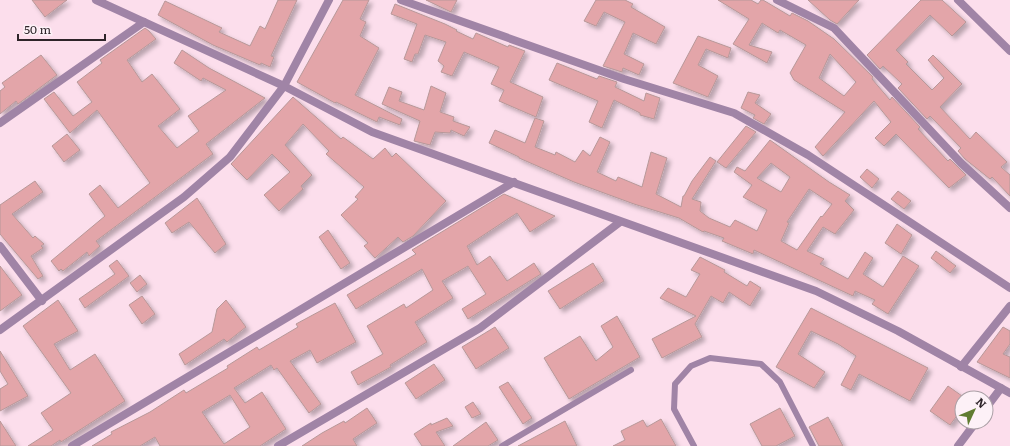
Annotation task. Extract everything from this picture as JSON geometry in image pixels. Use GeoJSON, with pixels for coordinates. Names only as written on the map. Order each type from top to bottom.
{"type":"FeatureCollection","features":[{"type":"Feature","properties":{"kind":"street"},"geometry":{"type":"LineString","coordinates":[[96,0],[284,86],[372,132],[816,291],[898,331],[1010,393]]}},
{"type":"Feature","properties":{"kind":"street"},"geometry":{"type":"LineString","coordinates":[[0,330],[184,197],[230,157],[284,86],[330,0]]}},
{"type":"Feature","properties":{"kind":"street"},"geometry":{"type":"LineString","coordinates":[[401,0],[624,79],[734,113],[808,155],[1010,288]]}},
{"type":"Feature","properties":{"kind":"street"},"geometry":{"type":"LineString","coordinates":[[777,0],[834,28],[961,163],[1010,208]]}},
{"type":"Feature","properties":{"kind":"street"},"geometry":{"type":"LineString","coordinates":[[958,0],[1010,51]]}},
{"type":"Feature","properties":{"kind":"street"},"geometry":{"type":"LineString","coordinates":[[0,123],[144,22]]}},
{"type":"Feature","properties":{"kind":"street"},"geometry":{"type":"LineString","coordinates":[[72,446],[514,182]]}},
{"type":"Feature","properties":{"kind":"street"},"geometry":{"type":"LineString","coordinates":[[278,446],[480,328],[620,222]]}},
{"type":"Feature","properties":{"kind":"street"},"geometry":{"type":"LineString","coordinates":[[0,246],[42,301]]}},
{"type":"Feature","properties":{"kind":"street"},"geometry":{"type":"LineString","coordinates":[[961,367],[1010,306]]}},
{"type":"Feature","properties":{"kind":"street"},"geometry":{"type":"LineString","coordinates":[[994,397],[1001,388]]}},
{"type":"Feature","properties":{"kind":"street"},"geometry":{"type":"LineString","coordinates":[[958,446],[970,430]]}},
{"type":"Feature","properties":{"kind":"lane"},"geometry":{"type":"LineString","coordinates":[[694,446],[674,409],[675,384],[691,366],[710,358],[761,364],[780,382],[813,446]]}},
{"type":"Feature","properties":{"kind":"lane"},"geometry":{"type":"LineString","coordinates":[[502,446],[631,370]]}},
{"type":"Feature","properties":{"kind":"building"},"geometry":{"type":"Polygon","coordinates":[[[32,0],[67,0],[45,17],[32,0]]]}},
{"type":"Feature","properties":{"kind":"building"},"geometry":{"type":"Polygon","coordinates":[[[278,0],[297,0],[271,56],[274,57],[270,67],[261,63],[260,65],[213,45],[158,15],[165,1],[222,28],[219,32],[250,46],[260,26],[265,29],[278,0]]]}},
{"type":"Feature","properties":{"kind":"building"},"geometry":{"type":"Polygon","coordinates":[[[343,0],[369,0],[360,19],[366,22],[360,36],[379,48],[355,95],[402,119],[400,125],[379,117],[377,122],[336,102],[335,103],[297,82],[343,0]]]}},
{"type":"Feature","properties":{"kind":"building"},"geometry":{"type":"Polygon","coordinates":[[[426,0],[457,0],[451,12],[426,0]]]}},
{"type":"Feature","properties":{"kind":"building"},"geometry":{"type":"Polygon","coordinates":[[[596,0],[625,0],[633,4],[631,7],[665,27],[656,44],[633,33],[624,54],[644,64],[639,75],[623,68],[622,72],[603,66],[625,22],[604,12],[596,26],[584,21],[596,0]]]}},
{"type":"Feature","properties":{"kind":"building"},"geometry":{"type":"Polygon","coordinates":[[[718,0],[751,0],[758,4],[761,0],[763,0],[790,16],[792,13],[808,21],[834,39],[873,77],[872,79],[890,100],[892,97],[920,127],[918,129],[948,161],[950,159],[966,175],[949,188],[896,134],[884,146],[875,138],[891,122],[874,101],[823,156],[815,147],[845,112],[794,80],[790,73],[806,45],[780,30],[778,33],[762,23],[749,45],[772,52],[767,63],[733,44],[749,19],[718,0]],[[830,54],[819,78],[844,96],[856,82],[830,54]]]}},
{"type":"Feature","properties":{"kind":"building"},"geometry":{"type":"Polygon","coordinates":[[[808,0],[859,0],[837,24],[830,20],[808,0]]]}},
{"type":"Feature","properties":{"kind":"building"},"geometry":{"type":"Polygon","coordinates":[[[921,0],[942,0],[966,22],[952,36],[930,15],[896,50],[908,62],[906,64],[932,90],[944,78],[928,60],[933,55],[962,84],[940,107],[970,139],[976,132],[1007,162],[1001,167],[1010,175],[1010,196],[992,177],[990,179],[965,159],[958,151],[961,148],[930,116],[927,119],[898,88],[902,84],[883,66],[880,69],[867,55],[921,0]]]}},
{"type":"Feature","properties":{"kind":"building"},"geometry":{"type":"Polygon","coordinates":[[[395,4],[445,24],[473,39],[476,33],[508,47],[509,45],[525,51],[510,82],[543,97],[536,117],[499,101],[504,90],[491,84],[499,67],[464,52],[452,76],[441,72],[444,66],[438,61],[446,42],[425,35],[418,54],[415,54],[412,62],[404,59],[417,24],[391,14],[395,4]]]}},
{"type":"Feature","properties":{"kind":"building"},"geometry":{"type":"Polygon","coordinates":[[[145,28],[156,39],[127,60],[142,82],[152,74],[180,109],[158,126],[177,148],[199,131],[188,116],[226,90],[203,78],[201,81],[174,63],[182,50],[209,68],[265,98],[206,144],[213,154],[96,241],[100,246],[89,256],[87,252],[63,271],[61,269],[59,271],[51,261],[105,216],[89,194],[100,185],[118,208],[150,183],[97,110],[70,133],[44,99],[54,92],[73,116],[92,102],[77,82],[102,63],[100,60],[145,28]]]}},
{"type":"Feature","properties":{"kind":"building"},"geometry":{"type":"Polygon","coordinates":[[[698,36],[731,48],[728,58],[706,49],[698,65],[718,76],[708,97],[673,83],[698,36]]]}},
{"type":"Feature","properties":{"kind":"building"},"geometry":{"type":"Polygon","coordinates":[[[41,55],[57,75],[18,104],[16,101],[0,114],[0,91],[5,87],[2,83],[41,55]]]}},
{"type":"Feature","properties":{"kind":"building"},"geometry":{"type":"Polygon","coordinates":[[[557,63],[597,79],[599,76],[617,82],[615,87],[644,101],[646,93],[660,98],[654,119],[640,115],[640,113],[614,100],[602,128],[589,122],[598,101],[549,80],[557,63]]]}},
{"type":"Feature","properties":{"kind":"building"},"geometry":{"type":"Polygon","coordinates":[[[431,86],[446,93],[440,112],[454,117],[453,121],[470,127],[464,136],[451,130],[450,133],[435,132],[430,145],[414,141],[420,121],[382,104],[389,87],[402,92],[399,101],[424,110],[431,86]]]}},
{"type":"Feature","properties":{"kind":"building"},"geometry":{"type":"Polygon","coordinates":[[[748,92],[760,95],[755,103],[771,114],[764,124],[753,118],[755,115],[741,108],[748,92]]]}},
{"type":"Feature","properties":{"kind":"building"},"geometry":{"type":"Polygon","coordinates":[[[293,97],[341,139],[343,137],[373,159],[385,148],[392,157],[396,153],[446,201],[413,236],[403,242],[398,237],[375,258],[364,246],[368,243],[341,215],[358,199],[355,197],[364,187],[326,154],[329,151],[303,124],[285,145],[312,175],[301,186],[303,189],[279,211],[264,195],[290,172],[272,154],[247,180],[231,164],[293,97]]]}},
{"type":"Feature","properties":{"kind":"building"},"geometry":{"type":"Polygon","coordinates":[[[535,118],[544,121],[535,147],[555,155],[556,152],[575,162],[583,150],[590,156],[600,137],[610,142],[597,172],[616,181],[618,177],[642,187],[651,152],[667,158],[656,194],[681,207],[683,196],[710,157],[716,161],[692,199],[701,202],[700,211],[709,218],[730,227],[735,220],[757,231],[767,210],[743,197],[752,185],[734,172],[737,167],[745,171],[770,140],[850,195],[845,201],[854,210],[835,234],[823,227],[807,251],[824,259],[820,264],[848,279],[865,252],[873,258],[863,274],[883,287],[903,256],[919,266],[888,314],[872,304],[875,300],[855,291],[853,296],[754,250],[753,254],[722,241],[724,238],[704,231],[703,232],[679,218],[634,204],[574,182],[489,143],[495,130],[525,143],[535,118]],[[771,163],[757,178],[781,192],[790,177],[771,163]],[[809,189],[787,222],[789,223],[781,241],[797,250],[821,216],[822,217],[832,204],[809,189]]]}},
{"type":"Feature","properties":{"kind":"building"},"geometry":{"type":"Polygon","coordinates":[[[746,126],[756,132],[726,168],[717,162],[746,126]]]}},
{"type":"Feature","properties":{"kind":"building"},"geometry":{"type":"Polygon","coordinates":[[[67,134],[80,150],[64,162],[52,146],[67,134]]]}},
{"type":"Feature","properties":{"kind":"building"},"geometry":{"type":"Polygon","coordinates":[[[867,169],[879,179],[872,188],[860,177],[867,169]]]}},
{"type":"Feature","properties":{"kind":"building"},"geometry":{"type":"Polygon","coordinates":[[[35,181],[43,192],[12,214],[33,238],[35,236],[44,244],[41,246],[43,248],[31,256],[43,276],[38,279],[0,234],[0,205],[35,181]]]}},
{"type":"Feature","properties":{"kind":"building"},"geometry":{"type":"Polygon","coordinates":[[[898,191],[911,201],[904,209],[891,199],[898,191]]]}},
{"type":"Feature","properties":{"kind":"building"},"geometry":{"type":"Polygon","coordinates":[[[504,194],[555,216],[530,232],[517,213],[467,246],[477,265],[490,256],[507,281],[534,263],[541,274],[468,319],[462,309],[486,294],[468,266],[442,281],[453,298],[415,322],[427,342],[390,365],[391,367],[358,385],[351,372],[383,354],[367,326],[404,304],[406,308],[433,290],[422,269],[356,309],[347,295],[416,254],[412,250],[504,194]]]}},
{"type":"Feature","properties":{"kind":"building"},"geometry":{"type":"Polygon","coordinates":[[[197,198],[226,244],[215,253],[189,222],[172,233],[165,223],[197,198]]]}},
{"type":"Feature","properties":{"kind":"building"},"geometry":{"type":"Polygon","coordinates":[[[897,224],[912,235],[901,254],[885,243],[897,224]]]}},
{"type":"Feature","properties":{"kind":"building"},"geometry":{"type":"Polygon","coordinates":[[[328,230],[350,263],[341,269],[319,237],[328,230]]]}},
{"type":"Feature","properties":{"kind":"building"},"geometry":{"type":"Polygon","coordinates":[[[936,251],[956,266],[950,273],[931,258],[936,251]]]}},
{"type":"Feature","properties":{"kind":"building"},"geometry":{"type":"Polygon","coordinates":[[[700,257],[725,270],[724,272],[747,286],[750,281],[761,288],[750,306],[729,292],[723,303],[711,296],[695,324],[702,337],[662,358],[652,339],[696,316],[660,298],[668,288],[686,297],[700,274],[691,270],[700,257]]]}},
{"type":"Feature","properties":{"kind":"building"},"geometry":{"type":"Polygon","coordinates":[[[117,260],[129,276],[85,308],[79,299],[115,274],[109,266],[117,260]]]}},
{"type":"Feature","properties":{"kind":"building"},"geometry":{"type":"Polygon","coordinates":[[[593,263],[604,281],[560,309],[548,291],[593,263]]]}},
{"type":"Feature","properties":{"kind":"building"},"geometry":{"type":"Polygon","coordinates":[[[0,266],[22,295],[0,311],[0,266]]]}},
{"type":"Feature","properties":{"kind":"building"},"geometry":{"type":"Polygon","coordinates":[[[140,275],[147,284],[137,292],[130,283],[140,275]]]}},
{"type":"Feature","properties":{"kind":"building"},"geometry":{"type":"Polygon","coordinates":[[[142,296],[155,314],[142,324],[129,305],[142,296]]]}},
{"type":"Feature","properties":{"kind":"building"},"geometry":{"type":"Polygon","coordinates":[[[58,300],[78,331],[54,344],[70,370],[95,354],[125,401],[61,442],[60,440],[51,446],[28,446],[53,430],[41,413],[71,393],[23,326],[58,300]]]}},
{"type":"Feature","properties":{"kind":"building"},"geometry":{"type":"Polygon","coordinates":[[[226,300],[246,327],[227,342],[224,339],[185,365],[179,354],[212,332],[217,309],[226,300]]]}},
{"type":"Feature","properties":{"kind":"building"},"geometry":{"type":"Polygon","coordinates":[[[335,303],[356,342],[317,363],[310,350],[290,361],[321,404],[309,413],[277,368],[274,370],[271,365],[234,388],[245,403],[262,392],[286,429],[260,446],[160,446],[155,437],[140,446],[92,446],[112,434],[111,432],[150,412],[184,390],[186,393],[228,368],[227,366],[257,347],[259,350],[298,327],[296,324],[335,303]],[[230,395],[202,412],[224,444],[250,427],[230,395]]]}},
{"type":"Feature","properties":{"kind":"building"},"geometry":{"type":"Polygon","coordinates":[[[811,308],[928,368],[910,401],[859,374],[851,390],[841,385],[856,356],[838,344],[811,331],[798,354],[825,372],[814,388],[776,367],[811,308]]]}},
{"type":"Feature","properties":{"kind":"building"},"geometry":{"type":"Polygon","coordinates":[[[617,316],[640,357],[569,399],[544,358],[580,336],[596,361],[613,347],[601,326],[617,316]]]}},
{"type":"Feature","properties":{"kind":"building"},"geometry":{"type":"Polygon","coordinates":[[[495,327],[509,348],[476,369],[462,347],[495,327]]]}},
{"type":"Feature","properties":{"kind":"building"},"geometry":{"type":"Polygon","coordinates":[[[1003,327],[1010,331],[1010,344],[1003,354],[1010,357],[1010,378],[977,362],[1003,327]]]}},
{"type":"Feature","properties":{"kind":"building"},"geometry":{"type":"Polygon","coordinates":[[[0,351],[28,396],[0,411],[0,389],[8,384],[0,371],[0,351]]]}},
{"type":"Feature","properties":{"kind":"building"},"geometry":{"type":"Polygon","coordinates":[[[434,364],[445,380],[416,399],[405,383],[434,364]]]}},
{"type":"Feature","properties":{"kind":"building"},"geometry":{"type":"Polygon","coordinates":[[[508,382],[532,418],[523,424],[499,387],[508,382]]]}},
{"type":"Feature","properties":{"kind":"building"},"geometry":{"type":"Polygon","coordinates":[[[948,386],[954,390],[954,420],[950,425],[930,411],[948,386]]]}},
{"type":"Feature","properties":{"kind":"building"},"geometry":{"type":"Polygon","coordinates":[[[473,402],[481,414],[472,418],[465,407],[473,402]]]}},
{"type":"Feature","properties":{"kind":"building"},"geometry":{"type":"Polygon","coordinates":[[[367,408],[377,423],[353,439],[357,446],[302,446],[344,421],[345,423],[367,408]]]}},
{"type":"Feature","properties":{"kind":"building"},"geometry":{"type":"Polygon","coordinates":[[[780,408],[795,436],[776,446],[762,446],[750,424],[780,408]]]}},
{"type":"Feature","properties":{"kind":"building"},"geometry":{"type":"Polygon","coordinates":[[[828,417],[843,446],[819,446],[809,427],[828,417]]]}},
{"type":"Feature","properties":{"kind":"building"},"geometry":{"type":"Polygon","coordinates":[[[447,418],[453,426],[436,432],[445,446],[422,446],[414,434],[431,423],[431,425],[447,418]]]}},
{"type":"Feature","properties":{"kind":"building"},"geometry":{"type":"Polygon","coordinates":[[[661,419],[676,446],[613,446],[625,440],[621,431],[643,420],[647,427],[661,419]]]}},
{"type":"Feature","properties":{"kind":"building"},"geometry":{"type":"Polygon","coordinates":[[[0,421],[16,446],[0,446],[0,421]]]}},
{"type":"Feature","properties":{"kind":"building"},"geometry":{"type":"Polygon","coordinates":[[[565,421],[577,446],[518,446],[565,421]]]}},
{"type":"Feature","properties":{"kind":"building"},"geometry":{"type":"Polygon","coordinates":[[[486,422],[498,440],[488,446],[453,446],[486,422]]]}}]}
